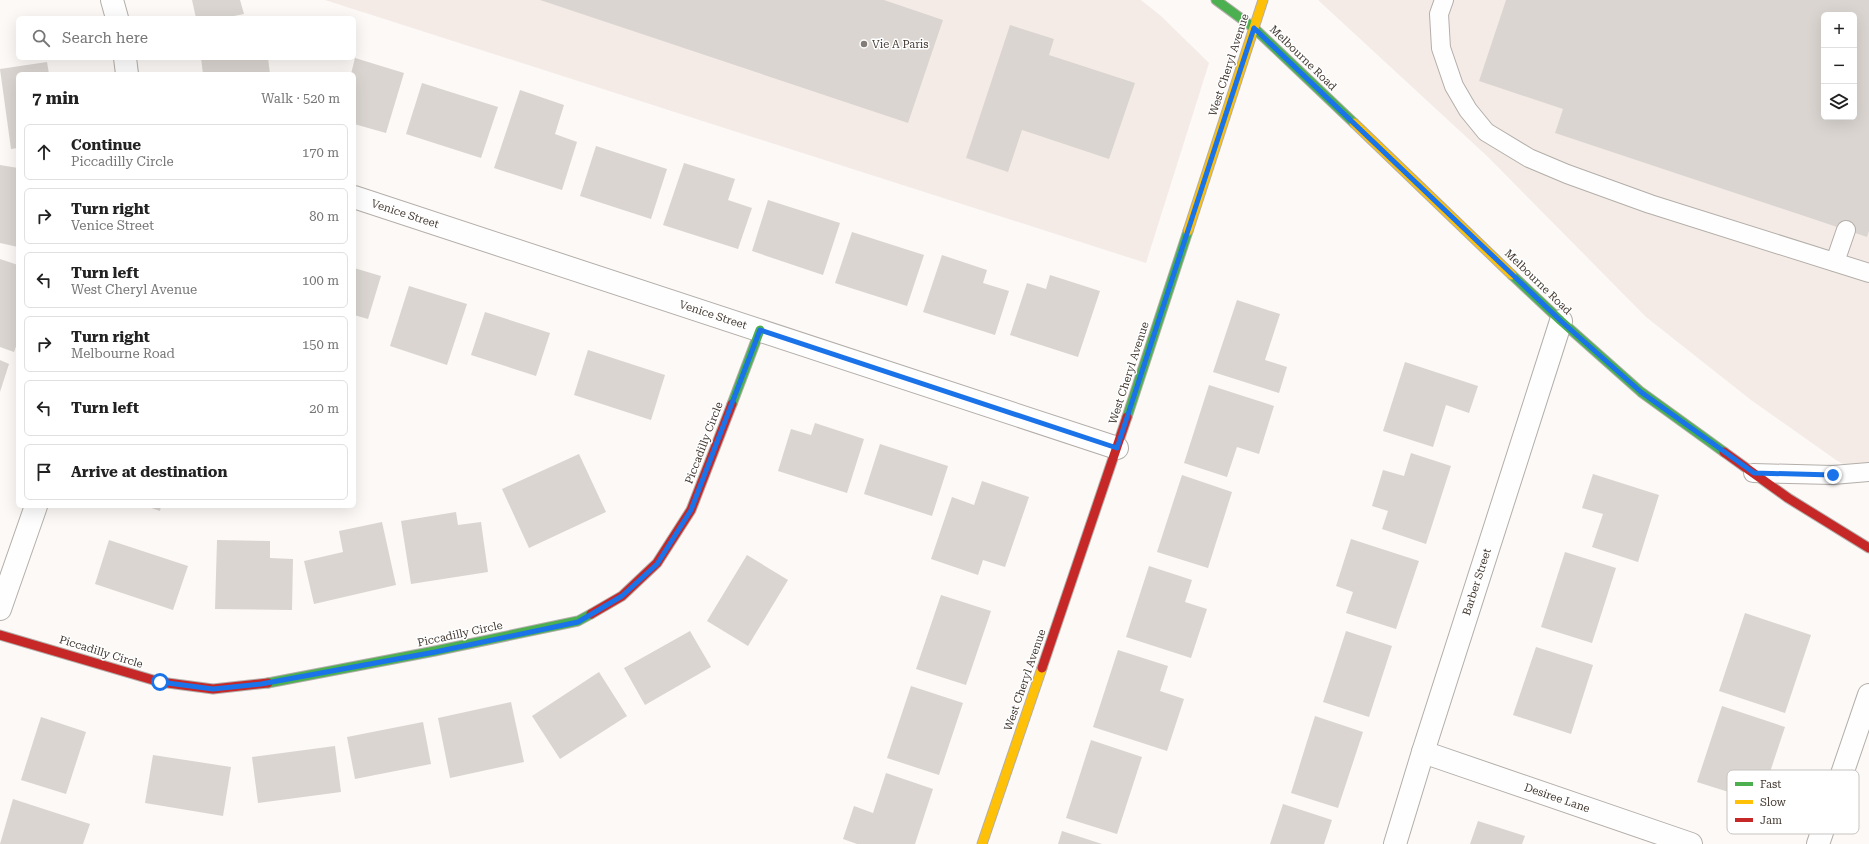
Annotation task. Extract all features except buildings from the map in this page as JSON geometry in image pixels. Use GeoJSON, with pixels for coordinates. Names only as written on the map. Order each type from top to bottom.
{"type":"FeatureCollection","features":[{"type":"Feature","properties":{"kind":"street"},"geometry":{"type":"LineString","coordinates":[[112,0],[116,16]]}},
{"type":"Feature","properties":{"kind":"street","name":"Melbourne Road"},"geometry":{"type":"LineString","coordinates":[[1216,0],[1254,28],[1561,321],[1641,392],[1788,498],[1869,548]]}},
{"type":"Feature","properties":{"kind":"street","name":"West Cheryl Avenue"},"geometry":{"type":"LineString","coordinates":[[982,844],[1117,448],[1263,0]]}},
{"type":"Feature","properties":{"kind":"street"},"geometry":{"type":"LineString","coordinates":[[125,60],[127,72]]}},
{"type":"Feature","properties":{"kind":"street","name":"Venice Street"},"geometry":{"type":"LineString","coordinates":[[356,198],[1117,448]]}},
{"type":"Feature","properties":{"kind":"street","name":"Barber Street"},"geometry":{"type":"LineString","coordinates":[[1395,844],[1561,321]]}},
{"type":"Feature","properties":{"kind":"street","name":"Piccadilly Circle"},"geometry":{"type":"LineString","coordinates":[[0,635],[160,682],[213,689],[261,684],[321,673],[435,652],[578,622],[622,596],[657,564],[691,510],[760,330]]}},
{"type":"Feature","properties":{"kind":"street"},"geometry":{"type":"LineString","coordinates":[[0,610],[35,508]]}},
{"type":"Feature","properties":{"kind":"street"},"geometry":{"type":"LineString","coordinates":[[1844,770],[1869,696]]}},
{"type":"Feature","properties":{"kind":"street","name":"Desiree Lane"},"geometry":{"type":"LineString","coordinates":[[1423,752],[1691,844]]}},
{"type":"Feature","properties":{"kind":"street"},"geometry":{"type":"LineString","coordinates":[[1818,844],[1821,834]]}},
{"type":"Feature","properties":{"kind":"lane"},"geometry":{"type":"LineString","coordinates":[[1444,0],[1439,14],[1441,48],[1454,86],[1468,110],[1486,132],[1529,158],[1567,174],[1650,204],[1869,273]]}},
{"type":"Feature","properties":{"kind":"lane"},"geometry":{"type":"LineString","coordinates":[[1835,262],[1846,230]]}},
{"type":"Feature","properties":{"kind":"lane"},"geometry":{"type":"LineString","coordinates":[[1754,473],[1833,475],[1869,472]]}},
{"type":"Feature","properties":{"kind":"shaded area"},"geometry":{"type":"Polygon","coordinates":[[[325,0],[1141,0],[1161,16],[1209,63],[1146,263],[325,0]]]}},
{"type":"Feature","properties":{"kind":"shaded area"},"geometry":{"type":"Polygon","coordinates":[[[1318,0],[1869,0],[1869,479],[1836,460],[1751,400],[1646,317],[1488,157],[1318,0]]]}},
{"type":"Feature","properties":{"kind":"traffic: fast"},"geometry":{"type":"LineString","coordinates":[[1216,0],[1254,28],[1354,123]]}},
{"type":"Feature","properties":{"kind":"traffic: fast"},"geometry":{"type":"LineString","coordinates":[[1127,417],[1188,231]]}},
{"type":"Feature","properties":{"kind":"traffic: fast"},"geometry":{"type":"LineString","coordinates":[[1512,275],[1641,392],[1724,452]]}},
{"type":"Feature","properties":{"kind":"traffic: fast"},"geometry":{"type":"LineString","coordinates":[[732,404],[760,330]]}},
{"type":"Feature","properties":{"kind":"traffic: fast"},"geometry":{"type":"LineString","coordinates":[[268,683],[435,651],[578,621],[591,614]]}},
{"type":"Feature","properties":{"kind":"traffic: slow"},"geometry":{"type":"LineString","coordinates":[[1188,231],[1263,0]]}},
{"type":"Feature","properties":{"kind":"traffic: slow"},"geometry":{"type":"LineString","coordinates":[[1354,123],[1512,275]]}},
{"type":"Feature","properties":{"kind":"traffic: slow"},"geometry":{"type":"LineString","coordinates":[[982,844],[1042,668]]}},
{"type":"Feature","properties":{"kind":"traffic: jam"},"geometry":{"type":"LineString","coordinates":[[591,614],[622,596],[657,563],[691,510],[732,404]]}},
{"type":"Feature","properties":{"kind":"traffic: jam"},"geometry":{"type":"LineString","coordinates":[[1042,668],[1127,417]]}},
{"type":"Feature","properties":{"kind":"traffic: jam"},"geometry":{"type":"LineString","coordinates":[[1724,452],[1788,498],[1869,548]]}},
{"type":"Feature","properties":{"kind":"traffic: jam"},"geometry":{"type":"LineString","coordinates":[[0,635],[160,682],[213,689],[268,683]]}},
{"type":"Feature","properties":{"kind":"place","name":"Vie A Paris"},"geometry":{"type":"Point","coordinates":[864,44]}},
{"type":"Feature","properties":{"kind":"route"},"geometry":{"type":"LineString","coordinates":[[160,682],[213,689],[261,684],[435,652],[578,622],[622,596],[657,564],[691,510],[760,330],[1117,448],[1254,28],[1561,321],[1641,392],[1754,473],[1833,475]]}}]}
